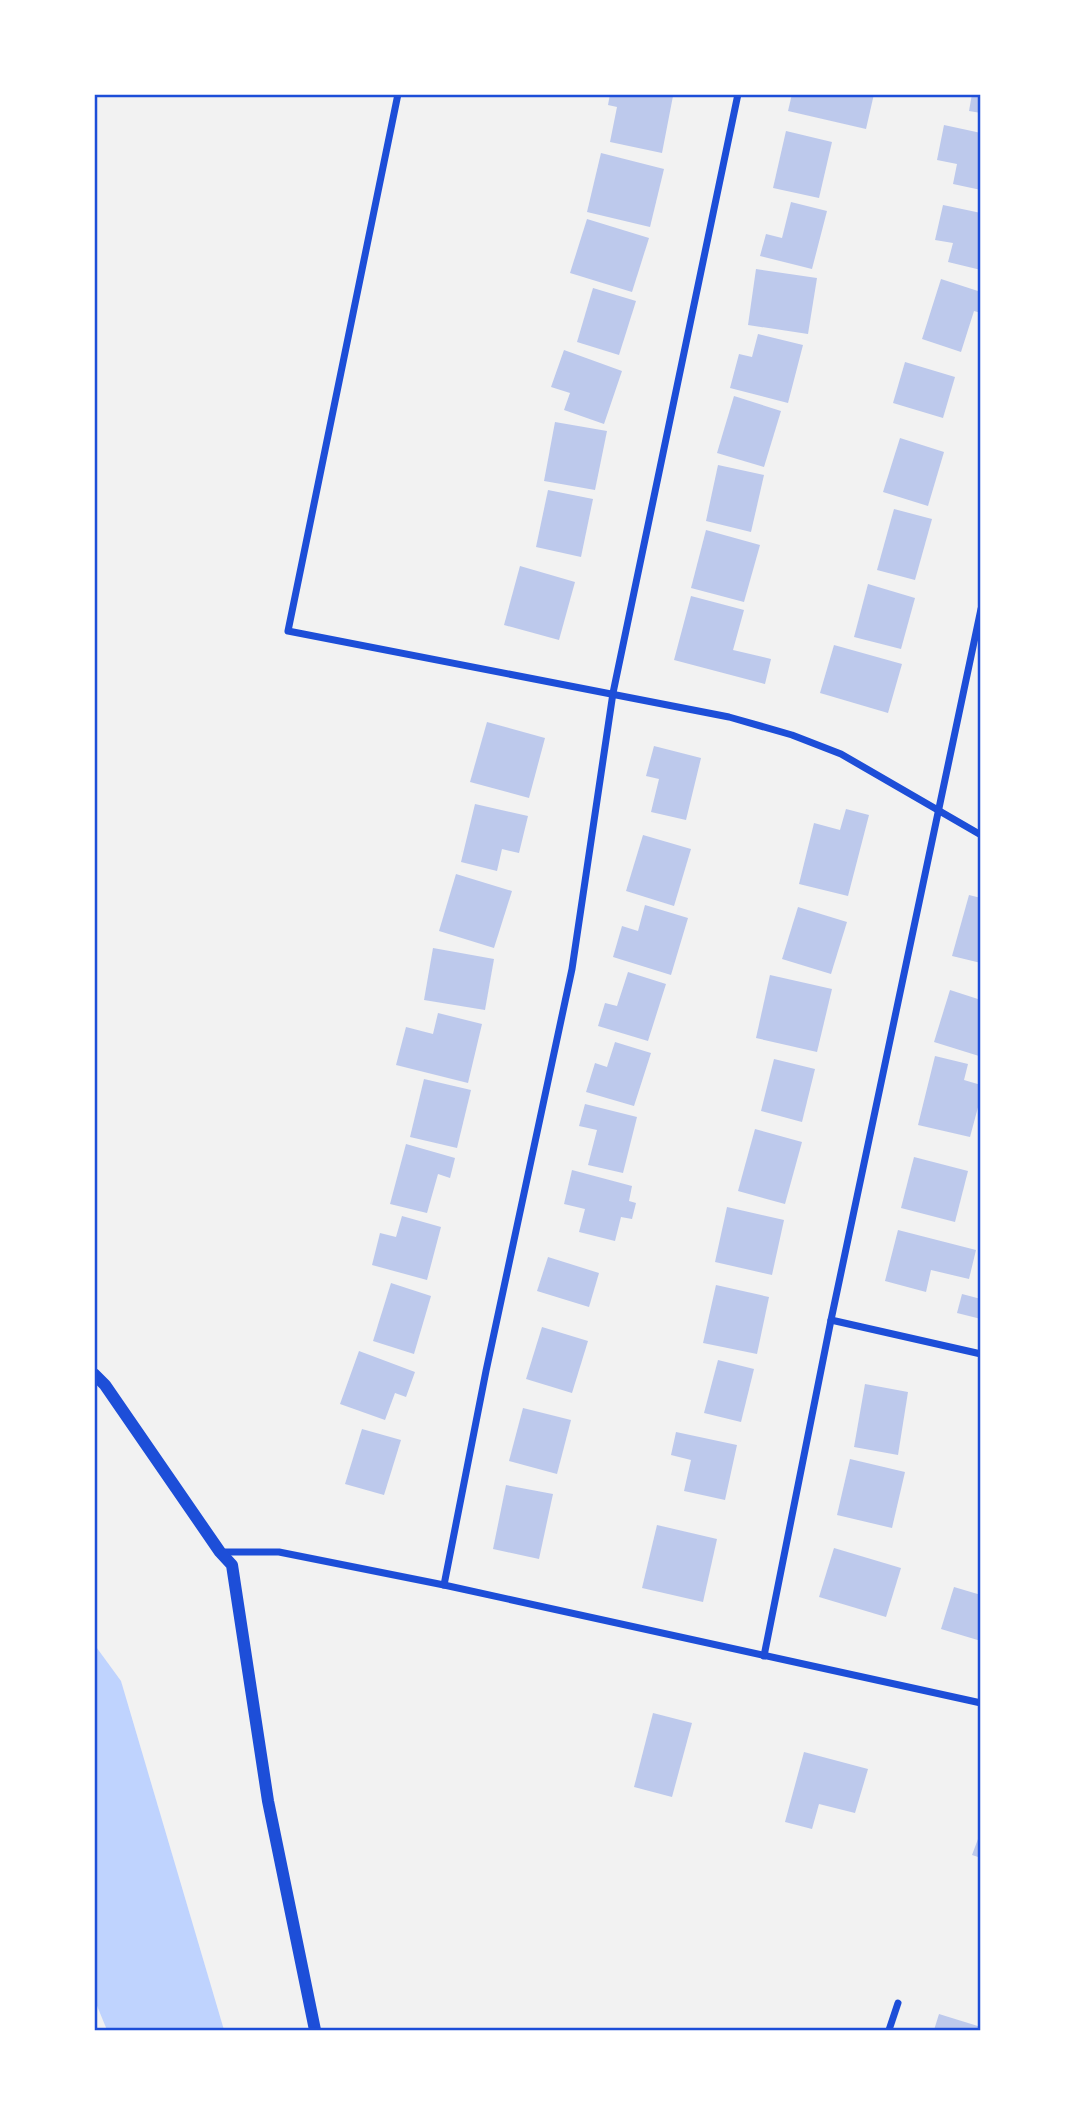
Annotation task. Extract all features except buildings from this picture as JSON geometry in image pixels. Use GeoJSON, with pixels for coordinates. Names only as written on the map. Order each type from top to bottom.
{"type":"FeatureCollection","features":[{"type":"Feature","properties":{"kind":"street"},"geometry":{"type":"LineString","coordinates":[[398,94],[288,631],[613,693],[729,717],[792,734],[841,754],[981,835]]}},
{"type":"Feature","properties":{"kind":"street"},"geometry":{"type":"LineString","coordinates":[[443,1585],[572,969],[613,693],[738,94]]}},
{"type":"Feature","properties":{"kind":"street"},"geometry":{"type":"LineString","coordinates":[[764,1656],[831,1320],[981,609]]}},
{"type":"Feature","properties":{"kind":"street"},"geometry":{"type":"LineString","coordinates":[[831,1320],[981,1354]]}},
{"type":"Feature","properties":{"kind":"street"},"geometry":{"type":"LineString","coordinates":[[94,1374],[105,1385],[220,1552],[232,1564],[268,1801],[315,2031]]}},
{"type":"Feature","properties":{"kind":"street"},"geometry":{"type":"LineString","coordinates":[[220,1552],[279,1552],[443,1585],[981,1703]]}},
{"type":"Feature","properties":{"kind":"street"},"geometry":{"type":"LineString","coordinates":[[889,2031],[898,2003]]}},
{"type":"Feature","properties":{"kind":"water"},"geometry":{"type":"Polygon","coordinates":[[[94,1644],[121,1681],[224,2030],[107,2030],[95,2001],[94,1644]]]}}]}
